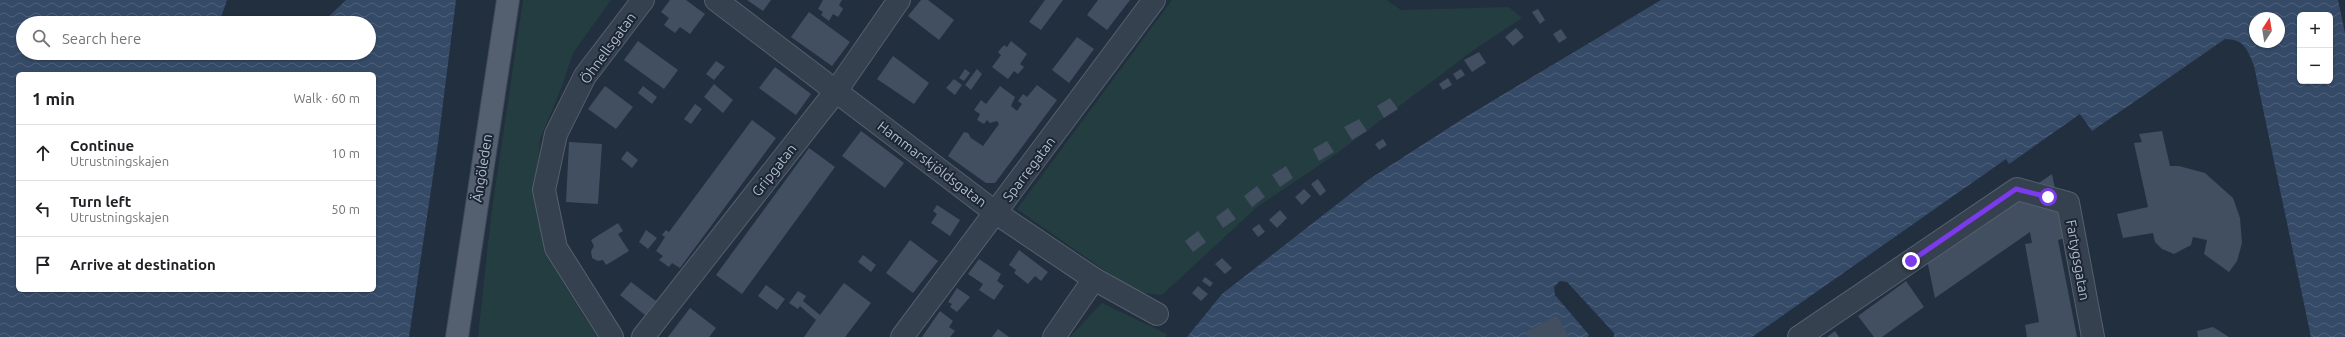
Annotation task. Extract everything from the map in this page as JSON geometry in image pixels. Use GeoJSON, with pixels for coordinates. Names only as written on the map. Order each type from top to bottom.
{"type":"FeatureCollection","features":[{"type":"Feature","properties":{"kind":"main road","name":"Ängöleden"},"geometry":{"type":"LineString","coordinates":[[457,337],[508,0]]}},
{"type":"Feature","properties":{"kind":"street","name":"Öhnellsgatan"},"geometry":{"type":"LineString","coordinates":[[612,337],[556,248],[544,190],[556,134],[585,76],[643,0]]}},
{"type":"Feature","properties":{"kind":"street","name":"Hammarskjöldsgatan"},"geometry":{"type":"LineString","coordinates":[[716,0],[996,213],[1094,279],[1157,314]]}},
{"type":"Feature","properties":{"kind":"street","name":"Gripgatan"},"geometry":{"type":"LineString","coordinates":[[644,337],[836,91],[899,0]]}},
{"type":"Feature","properties":{"kind":"street","name":"Sparregatan"},"geometry":{"type":"LineString","coordinates":[[902,337],[1154,0]]}},
{"type":"Feature","properties":{"kind":"street","name":"Fartygsgatan"},"geometry":{"type":"LineString","coordinates":[[1799,337],[2016,189],[2068,203],[2093,337]]}},
{"type":"Feature","properties":{"kind":"street"},"geometry":{"type":"LineString","coordinates":[[1054,337],[1094,279]]}},
{"type":"Feature","properties":{"kind":"green space"},"geometry":{"type":"Polygon","coordinates":[[[523,0],[611,0],[573,53],[562,86],[540,139],[535,197],[544,252],[597,337],[478,337],[491,216],[523,0]]]}},
{"type":"Feature","properties":{"kind":"green space"},"geometry":{"type":"Polygon","coordinates":[[[1172,0],[1387,0],[1401,10],[1509,7],[1522,18],[1475,49],[1336,154],[1257,207],[1162,295],[1135,292],[1017,209],[1172,0]]]}},
{"type":"Feature","properties":{"kind":"green space"},"geometry":{"type":"Polygon","coordinates":[[[1102,303],[1167,334],[1166,337],[1070,337],[1102,303]]]}},
{"type":"Feature","properties":{"kind":"water"},"geometry":{"type":"Polygon","coordinates":[[[0,0],[227,0],[221,16],[16,16],[16,60],[376,60],[376,16],[329,16],[346,0],[456,0],[438,143],[409,337],[0,337],[0,0]]]}},
{"type":"Feature","properties":{"kind":"water"},"geometry":{"type":"Polygon","coordinates":[[[1661,0],[2345,0],[2345,337],[2311,337],[2254,66],[2250,55],[2241,43],[2225,39],[2092,131],[2080,114],[2009,164],[2006,159],[1752,337],[1614,337],[1614,333],[1567,282],[1560,281],[1554,287],[1555,295],[1589,335],[1588,337],[1187,337],[1222,294],[1368,180],[1464,118],[1661,0]]]}},
{"type":"Feature","properties":{"kind":"pier"},"geometry":{"type":"Polygon","coordinates":[[[2338,0],[2345,0],[2345,33],[2338,0]]]}},
{"type":"Feature","properties":{"kind":"building"},"geometry":{"type":"Polygon","coordinates":[[[670,0],[686,0],[705,14],[690,34],[680,27],[675,33],[664,25],[669,18],[661,12],[670,0]]]}},
{"type":"Feature","properties":{"kind":"building"},"geometry":{"type":"Polygon","coordinates":[[[747,0],[771,0],[763,11],[747,0]]]}},
{"type":"Feature","properties":{"kind":"building"},"geometry":{"type":"Polygon","coordinates":[[[823,0],[842,0],[839,5],[843,9],[838,17],[833,14],[829,21],[821,15],[823,12],[818,9],[823,0]]]}},
{"type":"Feature","properties":{"kind":"building"},"geometry":{"type":"Polygon","coordinates":[[[921,0],[928,0],[954,20],[939,40],[908,16],[921,0]]]}},
{"type":"Feature","properties":{"kind":"building"},"geometry":{"type":"Polygon","coordinates":[[[1045,0],[1063,0],[1041,30],[1029,22],[1045,0]]]}},
{"type":"Feature","properties":{"kind":"building"},"geometry":{"type":"Polygon","coordinates":[[[1098,0],[1130,0],[1107,30],[1087,15],[1098,0]]]}},
{"type":"Feature","properties":{"kind":"building"},"geometry":{"type":"Polygon","coordinates":[[[1538,9],[1545,20],[1540,24],[1532,12],[1538,9]]]}},
{"type":"Feature","properties":{"kind":"building"},"geometry":{"type":"Polygon","coordinates":[[[809,12],[850,42],[832,66],[791,37],[809,12]]]}},
{"type":"Feature","properties":{"kind":"building"},"geometry":{"type":"Polygon","coordinates":[[[1516,28],[1524,37],[1513,46],[1505,37],[1516,28]]]}},
{"type":"Feature","properties":{"kind":"building"},"geometry":{"type":"Polygon","coordinates":[[[1561,29],[1567,38],[1559,43],[1553,34],[1561,29]]]}},
{"type":"Feature","properties":{"kind":"building"},"geometry":{"type":"Polygon","coordinates":[[[1077,37],[1094,49],[1069,83],[1052,70],[1077,37]]]}},
{"type":"Feature","properties":{"kind":"building"},"geometry":{"type":"Polygon","coordinates":[[[638,41],[678,70],[664,89],[624,60],[638,41]]]}},
{"type":"Feature","properties":{"kind":"building"},"geometry":{"type":"Polygon","coordinates":[[[1011,41],[1027,54],[1020,64],[1024,67],[1018,74],[1014,71],[1008,79],[992,67],[1001,55],[998,52],[1004,45],[1007,47],[1011,41]]]}},
{"type":"Feature","properties":{"kind":"building"},"geometry":{"type":"Polygon","coordinates":[[[1479,52],[1486,63],[1472,72],[1464,60],[1479,52]]]}},
{"type":"Feature","properties":{"kind":"building"},"geometry":{"type":"Polygon","coordinates":[[[893,56],[929,83],[914,104],[877,79],[893,56]]]}},
{"type":"Feature","properties":{"kind":"building"},"geometry":{"type":"Polygon","coordinates":[[[716,61],[725,67],[714,80],[706,74],[716,61]]]}},
{"type":"Feature","properties":{"kind":"building"},"geometry":{"type":"Polygon","coordinates":[[[775,67],[811,94],[796,115],[759,88],[775,67]]]}},
{"type":"Feature","properties":{"kind":"building"},"geometry":{"type":"Polygon","coordinates":[[[965,69],[970,73],[964,81],[959,78],[965,69]]]}},
{"type":"Feature","properties":{"kind":"building"},"geometry":{"type":"Polygon","coordinates":[[[977,69],[982,74],[971,90],[965,85],[977,69]]]}},
{"type":"Feature","properties":{"kind":"building"},"geometry":{"type":"Polygon","coordinates":[[[1461,69],[1465,75],[1457,80],[1453,74],[1461,69]]]}},
{"type":"Feature","properties":{"kind":"building"},"geometry":{"type":"Polygon","coordinates":[[[1448,78],[1452,85],[1443,90],[1439,84],[1448,78]]]}},
{"type":"Feature","properties":{"kind":"building"},"geometry":{"type":"Polygon","coordinates":[[[954,79],[962,85],[955,95],[946,88],[954,79]]]}},
{"type":"Feature","properties":{"kind":"building"},"geometry":{"type":"Polygon","coordinates":[[[714,84],[733,100],[723,113],[704,97],[714,84]]]}},
{"type":"Feature","properties":{"kind":"building"},"geometry":{"type":"Polygon","coordinates":[[[1037,85],[1057,100],[995,183],[986,183],[948,156],[964,132],[968,133],[971,138],[983,146],[999,124],[997,121],[990,123],[987,120],[984,124],[977,120],[980,114],[974,110],[981,100],[986,104],[1000,86],[1015,97],[1011,106],[1017,111],[1022,104],[1018,101],[1023,94],[1027,97],[1037,85]]]}},
{"type":"Feature","properties":{"kind":"building"},"geometry":{"type":"Polygon","coordinates":[[[605,86],[633,107],[616,129],[588,109],[605,86]]]}},
{"type":"Feature","properties":{"kind":"building"},"geometry":{"type":"Polygon","coordinates":[[[643,86],[657,97],[652,104],[638,93],[643,86]]]}},
{"type":"Feature","properties":{"kind":"building"},"geometry":{"type":"Polygon","coordinates":[[[1390,98],[1398,109],[1384,118],[1377,106],[1390,98]]]}},
{"type":"Feature","properties":{"kind":"building"},"geometry":{"type":"Polygon","coordinates":[[[695,104],[702,109],[691,124],[684,119],[695,104]]]}},
{"type":"Feature","properties":{"kind":"building"},"geometry":{"type":"Polygon","coordinates":[[[1359,119],[1367,131],[1352,140],[1344,127],[1359,119]]]}},
{"type":"Feature","properties":{"kind":"building"},"geometry":{"type":"Polygon","coordinates":[[[752,120],[776,138],[680,268],[672,263],[669,267],[659,260],[663,256],[656,251],[665,237],[662,235],[666,230],[669,232],[752,120]]]}},
{"type":"Feature","properties":{"kind":"building"},"geometry":{"type":"Polygon","coordinates":[[[861,131],[904,163],[885,188],[842,156],[861,131]]]}},
{"type":"Feature","properties":{"kind":"building"},"geometry":{"type":"Polygon","coordinates":[[[2162,131],[2170,166],[2179,166],[2205,173],[2233,198],[2240,218],[2242,243],[2237,261],[2229,272],[2204,254],[2207,240],[2193,237],[2191,245],[2174,254],[2162,249],[2155,242],[2153,233],[2123,238],[2117,214],[2148,207],[2134,143],[2142,142],[2139,134],[2162,131]]]}},
{"type":"Feature","properties":{"kind":"building"},"geometry":{"type":"Polygon","coordinates":[[[1383,139],[1387,145],[1379,150],[1375,144],[1383,139]]]}},
{"type":"Feature","properties":{"kind":"building"},"geometry":{"type":"Polygon","coordinates":[[[1327,141],[1334,152],[1319,161],[1313,149],[1327,141]]]}},
{"type":"Feature","properties":{"kind":"building"},"geometry":{"type":"Polygon","coordinates":[[[569,142],[602,144],[598,204],[566,202],[569,142]]]}},
{"type":"Feature","properties":{"kind":"building"},"geometry":{"type":"Polygon","coordinates":[[[809,148],[835,167],[742,294],[716,275],[809,148]]]}},
{"type":"Feature","properties":{"kind":"building"},"geometry":{"type":"Polygon","coordinates":[[[627,151],[638,160],[632,168],[621,159],[627,151]]]}},
{"type":"Feature","properties":{"kind":"building"},"geometry":{"type":"Polygon","coordinates":[[[1286,166],[1293,178],[1280,187],[1272,175],[1286,166]]]}},
{"type":"Feature","properties":{"kind":"building"},"geometry":{"type":"Polygon","coordinates":[[[2052,174],[2065,238],[2058,240],[2077,337],[2027,337],[2025,325],[2039,322],[2025,244],[2032,243],[2030,232],[1935,298],[1927,260],[2052,174]]]}},
{"type":"Feature","properties":{"kind":"building"},"geometry":{"type":"Polygon","coordinates":[[[1318,179],[1326,191],[1320,196],[1311,184],[1318,179]]]}},
{"type":"Feature","properties":{"kind":"building"},"geometry":{"type":"Polygon","coordinates":[[[1257,186],[1265,197],[1252,207],[1244,196],[1257,186]]]}},
{"type":"Feature","properties":{"kind":"building"},"geometry":{"type":"Polygon","coordinates":[[[1304,189],[1311,196],[1302,205],[1295,197],[1304,189]]]}},
{"type":"Feature","properties":{"kind":"building"},"geometry":{"type":"Polygon","coordinates":[[[937,205],[960,220],[950,236],[931,223],[937,214],[933,211],[937,205]]]}},
{"type":"Feature","properties":{"kind":"building"},"geometry":{"type":"Polygon","coordinates":[[[1228,208],[1236,219],[1223,228],[1216,217],[1228,208]]]}},
{"type":"Feature","properties":{"kind":"building"},"geometry":{"type":"Polygon","coordinates":[[[1280,210],[1287,218],[1277,228],[1269,220],[1280,210]]]}},
{"type":"Feature","properties":{"kind":"building"},"geometry":{"type":"Polygon","coordinates":[[[618,223],[623,231],[618,234],[629,251],[606,265],[603,260],[598,261],[592,258],[591,251],[594,246],[591,240],[618,223]]]}},
{"type":"Feature","properties":{"kind":"building"},"geometry":{"type":"Polygon","coordinates":[[[1259,224],[1265,232],[1258,237],[1252,229],[1259,224]]]}},
{"type":"Feature","properties":{"kind":"building"},"geometry":{"type":"Polygon","coordinates":[[[646,230],[657,238],[648,249],[639,242],[646,230]]]}},
{"type":"Feature","properties":{"kind":"building"},"geometry":{"type":"Polygon","coordinates":[[[1198,231],[1206,242],[1193,252],[1185,241],[1198,231]]]}},
{"type":"Feature","properties":{"kind":"building"},"geometry":{"type":"Polygon","coordinates":[[[910,240],[938,261],[913,293],[886,273],[910,240]]]}},
{"type":"Feature","properties":{"kind":"building"},"geometry":{"type":"Polygon","coordinates":[[[1019,250],[1048,272],[1041,281],[1035,276],[1028,284],[1014,273],[1016,270],[1009,265],[1019,250]]]}},
{"type":"Feature","properties":{"kind":"building"},"geometry":{"type":"Polygon","coordinates":[[[863,255],[876,265],[871,272],[858,262],[863,255]]]}},
{"type":"Feature","properties":{"kind":"building"},"geometry":{"type":"Polygon","coordinates":[[[1222,258],[1232,268],[1225,274],[1215,264],[1222,258]]]}},
{"type":"Feature","properties":{"kind":"building"},"geometry":{"type":"Polygon","coordinates":[[[979,259],[1001,274],[997,281],[1004,286],[994,300],[979,290],[983,284],[968,274],[979,259]]]}},
{"type":"Feature","properties":{"kind":"building"},"geometry":{"type":"Polygon","coordinates":[[[1205,277],[1213,283],[1210,287],[1202,281],[1205,277]]]}},
{"type":"Feature","properties":{"kind":"building"},"geometry":{"type":"Polygon","coordinates":[[[1906,281],[1924,307],[1882,337],[1874,337],[1858,316],[1906,281]]]}},
{"type":"Feature","properties":{"kind":"building"},"geometry":{"type":"Polygon","coordinates":[[[631,282],[656,301],[645,315],[620,295],[631,282]]]}},
{"type":"Feature","properties":{"kind":"building"},"geometry":{"type":"Polygon","coordinates":[[[844,283],[871,303],[845,337],[804,337],[816,320],[800,306],[798,309],[789,303],[798,291],[806,296],[803,301],[820,315],[844,283]]]}},
{"type":"Feature","properties":{"kind":"building"},"geometry":{"type":"Polygon","coordinates":[[[766,285],[785,299],[777,310],[758,296],[766,285]]]}},
{"type":"Feature","properties":{"kind":"building"},"geometry":{"type":"Polygon","coordinates":[[[1198,286],[1208,294],[1201,301],[1192,293],[1198,286]]]}},
{"type":"Feature","properties":{"kind":"building"},"geometry":{"type":"Polygon","coordinates":[[[957,288],[970,297],[957,312],[950,307],[952,304],[948,302],[957,288]]]}},
{"type":"Feature","properties":{"kind":"building"},"geometry":{"type":"Polygon","coordinates":[[[690,308],[716,328],[709,337],[668,337],[690,308]]]}},
{"type":"Feature","properties":{"kind":"building"},"geometry":{"type":"Polygon","coordinates":[[[940,311],[953,321],[949,327],[955,331],[950,337],[922,337],[940,311]]]}},
{"type":"Feature","properties":{"kind":"building"},"geometry":{"type":"Polygon","coordinates":[[[1557,315],[1569,337],[1528,337],[1526,332],[1557,315]]]}},
{"type":"Feature","properties":{"kind":"building"},"geometry":{"type":"Polygon","coordinates":[[[2213,327],[2229,337],[2198,337],[2197,331],[2213,327]]]}},
{"type":"Feature","properties":{"kind":"building"},"geometry":{"type":"Polygon","coordinates":[[[998,329],[1009,337],[992,337],[998,329]]]}},
{"type":"Feature","properties":{"kind":"building"},"geometry":{"type":"Polygon","coordinates":[[[1835,331],[1839,337],[1827,337],[1835,331]]]}},
{"type":"Feature","properties":{"kind":"route"},"geometry":{"type":"LineString","coordinates":[[1911,261],[2016,189],[2048,197]]}}]}
